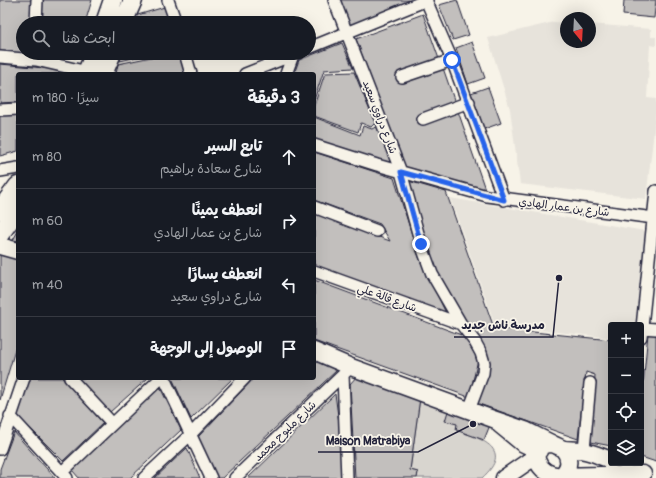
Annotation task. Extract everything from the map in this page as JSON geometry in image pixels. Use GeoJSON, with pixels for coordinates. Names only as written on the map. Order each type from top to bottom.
{"type":"FeatureCollection","features":[{"type":"Feature","properties":{"kind":"main road"},"geometry":{"type":"LineString","coordinates":[[107,16],[113,0]]}},
{"type":"Feature","properties":{"kind":"main road"},"geometry":{"type":"LineString","coordinates":[[126,16],[132,0]]}},
{"type":"Feature","properties":{"kind":"main road"},"geometry":{"type":"LineString","coordinates":[[92,72],[94,60]]}},
{"type":"Feature","properties":{"kind":"main road"},"geometry":{"type":"LineString","coordinates":[[93,72],[105,60]]}},
{"type":"Feature","properties":{"kind":"main road"},"geometry":{"type":"LineString","coordinates":[[0,210],[16,189]]}},
{"type":"Feature","properties":{"kind":"main road"},"geometry":{"type":"LineString","coordinates":[[0,234],[16,212]]}},
{"type":"Feature","properties":{"kind":"street"},"geometry":{"type":"LineString","coordinates":[[36,16],[37,0]]}},
{"type":"Feature","properties":{"kind":"street"},"geometry":{"type":"LineString","coordinates":[[168,0],[174,16]]}},
{"type":"Feature","properties":{"kind":"street","name":"شارع دراوي سعيد"},"geometry":{"type":"LineString","coordinates":[[334,0],[401,172],[421,244],[432,274],[461,324],[475,342],[484,363],[483,373],[469,410]]}},
{"type":"Feature","properties":{"kind":"street"},"geometry":{"type":"LineString","coordinates":[[316,45],[426,0],[452,60],[504,200]]}},
{"type":"Feature","properties":{"kind":"street"},"geometry":{"type":"LineString","coordinates":[[0,57],[16,57]]}},
{"type":"Feature","properties":{"kind":"street"},"geometry":{"type":"LineString","coordinates":[[46,60],[88,72]]}},
{"type":"Feature","properties":{"kind":"street"},"geometry":{"type":"LineString","coordinates":[[187,60],[190,72]]}},
{"type":"Feature","properties":{"kind":"street"},"geometry":{"type":"LineString","coordinates":[[250,72],[280,60]]}},
{"type":"Feature","properties":{"kind":"street"},"geometry":{"type":"LineString","coordinates":[[287,72],[292,60]]}},
{"type":"Feature","properties":{"kind":"street"},"geometry":{"type":"LineString","coordinates":[[402,77],[452,60]]}},
{"type":"Feature","properties":{"kind":"street"},"geometry":{"type":"LineString","coordinates":[[423,120],[468,102]]}},
{"type":"Feature","properties":{"kind":"street"},"geometry":{"type":"LineString","coordinates":[[0,110],[16,109]]}},
{"type":"Feature","properties":{"kind":"street","name":"شارع بن عمار الهادي"},"geometry":{"type":"LineString","coordinates":[[316,146],[401,172],[504,200],[654,218]]}},
{"type":"Feature","properties":{"kind":"street"},"geometry":{"type":"LineString","coordinates":[[0,171],[16,168]]}},
{"type":"Feature","properties":{"kind":"street"},"geometry":{"type":"LineString","coordinates":[[643,322],[656,191]]}},
{"type":"Feature","properties":{"kind":"street"},"geometry":{"type":"LineString","coordinates":[[316,208],[377,231]]}},
{"type":"Feature","properties":{"kind":"street"},"geometry":{"type":"LineString","coordinates":[[0,246],[16,250]]}},
{"type":"Feature","properties":{"kind":"street","name":"شارع قالة علي"},"geometry":{"type":"LineString","coordinates":[[316,272],[461,324]]}},
{"type":"Feature","properties":{"kind":"street"},"geometry":{"type":"LineString","coordinates":[[644,332],[656,329]]}},
{"type":"Feature","properties":{"kind":"street"},"geometry":{"type":"LineString","coordinates":[[316,352],[347,371],[469,410],[525,430],[548,450],[567,453],[569,463],[567,468],[555,477]]}},
{"type":"Feature","properties":{"kind":"street"},"geometry":{"type":"LineString","coordinates":[[347,371],[347,478]]}},
{"type":"Feature","properties":{"kind":"street","name":"شارع مليوح محمد"},"geometry":{"type":"LineString","coordinates":[[236,478],[347,371]]}},
{"type":"Feature","properties":{"kind":"street"},"geometry":{"type":"LineString","coordinates":[[0,450],[10,416],[23,380]]}},
{"type":"Feature","properties":{"kind":"street"},"geometry":{"type":"LineString","coordinates":[[72,380],[112,423]]}},
{"type":"Feature","properties":{"kind":"street"},"geometry":{"type":"LineString","coordinates":[[10,416],[64,475],[112,423],[159,380]]}},
{"type":"Feature","properties":{"kind":"street"},"geometry":{"type":"LineString","coordinates":[[165,380],[210,478]]}},
{"type":"Feature","properties":{"kind":"street"},"geometry":{"type":"LineString","coordinates":[[144,478],[190,435],[243,380]]}},
{"type":"Feature","properties":{"kind":"street"},"geometry":{"type":"LineString","coordinates":[[584,450],[590,383]]}},
{"type":"Feature","properties":{"kind":"street"},"geometry":{"type":"LineString","coordinates":[[548,450],[536,462],[540,472],[549,477],[616,466]]}},
{"type":"Feature","properties":{"kind":"street"},"geometry":{"type":"LineString","coordinates":[[504,478],[548,450],[584,450],[608,460]]}},
{"type":"Feature","properties":{"kind":"street"},"geometry":{"type":"LineString","coordinates":[[623,466],[648,476]]}},
{"type":"Feature","properties":{"kind":"shaded area"},"geometry":{"type":"Polygon","coordinates":[[[554,22],[560,22],[560,48],[596,48],[596,24],[651,29],[651,37],[656,37],[656,46],[650,45],[647,98],[656,99],[656,113],[646,199],[520,184],[510,109],[488,38],[554,22]]]}},
{"type":"Feature","properties":{"kind":"shaded area"},"geometry":{"type":"Polygon","coordinates":[[[450,198],[645,231],[635,322],[608,322],[608,338],[495,325],[450,198]]]}},
{"type":"Feature","properties":{"kind":"shaded area"},"geometry":{"type":"Polygon","coordinates":[[[420,398],[449,408],[457,424],[456,430],[476,437],[491,446],[495,452],[495,460],[491,468],[482,478],[417,478],[418,472],[410,470],[420,398]]]}},
{"type":"Feature","properties":{"kind":"building"},"geometry":{"type":"Polygon","coordinates":[[[0,0],[32,0],[32,16],[16,16],[16,52],[0,51],[0,0]]]}},
{"type":"Feature","properties":{"kind":"building"},"geometry":{"type":"Polygon","coordinates":[[[40,0],[92,0],[87,16],[40,16],[40,0]]]}},
{"type":"Feature","properties":{"kind":"building"},"geometry":{"type":"Polygon","coordinates":[[[339,0],[417,0],[350,28],[339,0]]]}},
{"type":"Feature","properties":{"kind":"building"},"geometry":{"type":"Polygon","coordinates":[[[457,0],[469,35],[453,40],[439,5],[457,0]]]}},
{"type":"Feature","properties":{"kind":"building"},"geometry":{"type":"Polygon","coordinates":[[[624,0],[656,0],[654,18],[623,15],[624,0]]]}},
{"type":"Feature","properties":{"kind":"building"},"geometry":{"type":"Polygon","coordinates":[[[168,6],[170,16],[134,16],[168,6]]]}},
{"type":"Feature","properties":{"kind":"building"},"geometry":{"type":"Polygon","coordinates":[[[423,14],[439,59],[398,76],[443,68],[486,192],[405,168],[356,39],[423,14]]]}},
{"type":"Feature","properties":{"kind":"building"},"geometry":{"type":"Polygon","coordinates":[[[472,42],[485,78],[468,84],[456,48],[472,42]]]}},
{"type":"Feature","properties":{"kind":"building"},"geometry":{"type":"Polygon","coordinates":[[[342,43],[353,68],[324,70],[316,94],[316,72],[295,72],[299,60],[316,60],[316,53],[342,43]]]}},
{"type":"Feature","properties":{"kind":"building"},"geometry":{"type":"Polygon","coordinates":[[[137,60],[182,60],[185,72],[116,72],[118,64],[137,60]]]}},
{"type":"Feature","properties":{"kind":"building"},"geometry":{"type":"Polygon","coordinates":[[[0,64],[67,70],[66,72],[16,72],[16,102],[0,103],[0,64]]]}},
{"type":"Feature","properties":{"kind":"building"},"geometry":{"type":"Polygon","coordinates":[[[354,72],[375,123],[371,127],[361,123],[358,132],[316,117],[316,100],[325,73],[354,72]]]}},
{"type":"Feature","properties":{"kind":"building"},"geometry":{"type":"Polygon","coordinates":[[[488,87],[501,123],[484,129],[471,93],[488,87]]]}},
{"type":"Feature","properties":{"kind":"building"},"geometry":{"type":"Polygon","coordinates":[[[16,113],[16,152],[0,156],[0,114],[16,113]]]}},
{"type":"Feature","properties":{"kind":"building"},"geometry":{"type":"Polygon","coordinates":[[[316,118],[360,135],[363,126],[372,129],[377,126],[393,167],[316,141],[316,118]]]}},
{"type":"Feature","properties":{"kind":"building"},"geometry":{"type":"Polygon","coordinates":[[[316,153],[394,178],[420,260],[447,315],[316,266],[316,214],[390,241],[380,224],[316,201],[316,153]]]}},
{"type":"Feature","properties":{"kind":"building"},"geometry":{"type":"Polygon","coordinates":[[[405,180],[446,192],[494,328],[608,340],[608,445],[591,442],[595,375],[586,372],[578,439],[476,403],[485,351],[432,269],[405,180]]]}},
{"type":"Feature","properties":{"kind":"building"},"geometry":{"type":"Polygon","coordinates":[[[0,255],[16,259],[16,347],[0,400],[0,255]]]}},
{"type":"Feature","properties":{"kind":"building"},"geometry":{"type":"Polygon","coordinates":[[[316,281],[464,336],[478,360],[469,397],[316,342],[316,281]]]}},
{"type":"Feature","properties":{"kind":"building"},"geometry":{"type":"Polygon","coordinates":[[[648,333],[656,334],[656,462],[644,458],[644,375],[648,333]]]}},
{"type":"Feature","properties":{"kind":"building"},"geometry":{"type":"Polygon","coordinates":[[[316,361],[337,370],[222,478],[217,478],[198,437],[252,380],[316,380],[316,361]]]}},
{"type":"Feature","properties":{"kind":"building"},"geometry":{"type":"Polygon","coordinates":[[[357,376],[420,398],[410,470],[418,472],[417,478],[355,478],[350,384],[357,376]]]}},
{"type":"Feature","properties":{"kind":"building"},"geometry":{"type":"Polygon","coordinates":[[[28,380],[64,380],[103,423],[63,461],[17,415],[28,380]]]}},
{"type":"Feature","properties":{"kind":"building"},"geometry":{"type":"Polygon","coordinates":[[[80,380],[146,380],[110,412],[80,380]]]}},
{"type":"Feature","properties":{"kind":"building"},"geometry":{"type":"Polygon","coordinates":[[[173,380],[231,380],[191,419],[173,380]]]}},
{"type":"Feature","properties":{"kind":"building"},"geometry":{"type":"Polygon","coordinates":[[[159,385],[181,430],[130,478],[79,478],[72,470],[159,385]]]}},
{"type":"Feature","properties":{"kind":"building"},"geometry":{"type":"Polygon","coordinates":[[[335,394],[343,452],[343,478],[248,478],[335,394]]]}},
{"type":"Feature","properties":{"kind":"building"},"geometry":{"type":"Polygon","coordinates":[[[449,408],[490,425],[484,440],[456,430],[457,424],[445,421],[449,408]]]}},
{"type":"Feature","properties":{"kind":"building"},"geometry":{"type":"Polygon","coordinates":[[[14,432],[55,478],[0,478],[0,469],[14,432]]]}},
{"type":"Feature","properties":{"kind":"building"},"geometry":{"type":"Polygon","coordinates":[[[187,448],[200,478],[155,478],[187,448]]]}},
{"type":"Feature","properties":{"kind":"place","name":"مدرسة ناش جديد"},"geometry":{"type":"Point","coordinates":[559,278]}},
{"type":"Feature","properties":{"kind":"place","name":"Maison Matrabiya"},"geometry":{"type":"Point","coordinates":[473,424]}},
{"type":"Feature","properties":{"kind":"route"},"geometry":{"type":"LineString","coordinates":[[421,244],[401,172],[504,200],[452,60]]}}]}
